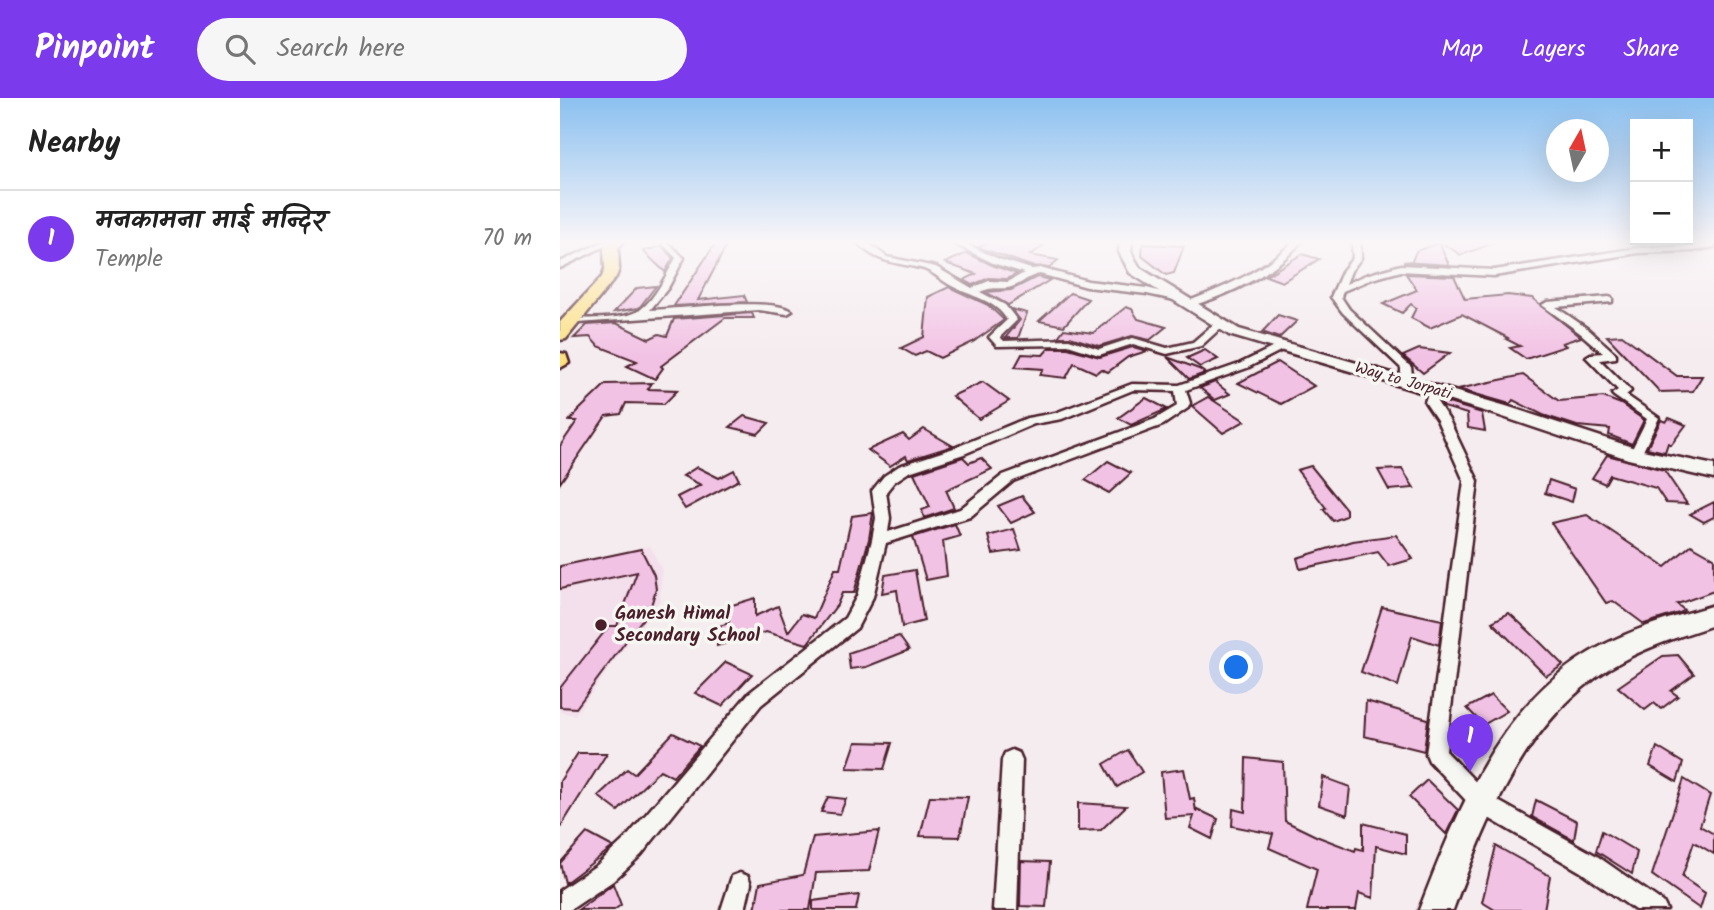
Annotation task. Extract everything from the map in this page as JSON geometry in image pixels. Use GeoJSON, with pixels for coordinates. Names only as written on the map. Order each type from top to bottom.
{"type":"FeatureCollection","features":[{"type":"Feature","properties":{"kind":"main road"},"geometry":{"type":"LineString","coordinates":[[564,328],[607,279]]}},
{"type":"Feature","properties":{"kind":"main road"},"geometry":{"type":"LineString","coordinates":[[560,358],[560,363]]}},
{"type":"Feature","properties":{"kind":"street"},"geometry":{"type":"LineString","coordinates":[[639,314],[668,279]]}},
{"type":"Feature","properties":{"kind":"street"},"geometry":{"type":"LineString","coordinates":[[947,279],[976,290],[1009,313],[1012,320],[994,337],[1001,344],[1069,342],[1099,352],[1133,341],[1167,351],[1197,345],[1219,325]]}},
{"type":"Feature","properties":{"kind":"street"},"geometry":{"type":"LineString","coordinates":[[976,290],[989,284],[1010,285],[1020,279]]}},
{"type":"Feature","properties":{"kind":"street"},"geometry":{"type":"LineString","coordinates":[[1070,279],[1087,284],[1147,291],[1185,302],[1249,279]]}},
{"type":"Feature","properties":{"kind":"street","name":"Way to Jorpati"},"geometry":{"type":"LineString","coordinates":[[1149,279],[1219,325],[1435,390],[1634,456],[1714,472]]}},
{"type":"Feature","properties":{"kind":"street"},"geometry":{"type":"LineString","coordinates":[[1344,279],[1336,297],[1346,311],[1406,367],[1407,382]]}},
{"type":"Feature","properties":{"kind":"street"},"geometry":{"type":"LineString","coordinates":[[1341,289],[1363,279]]}},
{"type":"Feature","properties":{"kind":"street"},"geometry":{"type":"LineString","coordinates":[[1609,300],[1547,305],[1584,331],[1612,356],[1591,357],[1625,391],[1618,394],[1653,418],[1649,432],[1642,438],[1634,456]]}},
{"type":"Feature","properties":{"kind":"street"},"geometry":{"type":"LineString","coordinates":[[564,328],[639,314],[759,307],[787,311]]}},
{"type":"Feature","properties":{"kind":"street"},"geometry":{"type":"LineString","coordinates":[[560,903],[626,854],[755,699],[851,623],[865,597],[883,518],[879,491],[889,479],[904,469],[959,452],[1031,421],[1058,416],[1125,389],[1145,386],[1180,388],[1243,366],[1282,346]]}},
{"type":"Feature","properties":{"kind":"street"},"geometry":{"type":"LineString","coordinates":[[879,540],[965,513],[1009,478],[1159,422],[1182,408],[1184,402],[1180,388]]}},
{"type":"Feature","properties":{"kind":"street"},"geometry":{"type":"LineString","coordinates":[[1435,390],[1432,402],[1441,412],[1456,454],[1471,481],[1437,754],[1482,803],[1589,864],[1655,910]]}},
{"type":"Feature","properties":{"kind":"street"},"geometry":{"type":"LineString","coordinates":[[1436,910],[1452,867],[1514,743],[1570,681],[1636,643],[1714,615]]}},
{"type":"Feature","properties":{"kind":"street"},"geometry":{"type":"LineString","coordinates":[[1005,910],[1012,760]]}},
{"type":"Feature","properties":{"kind":"street"},"geometry":{"type":"LineString","coordinates":[[733,910],[740,884]]}},
{"type":"Feature","properties":{"kind":"shaded area","name":"Ganesh Himal Secondary School"},"geometry":{"type":"Polygon","coordinates":[[[650,546],[662,570],[660,600],[575,715],[560,712],[560,565],[650,546]]]}},
{"type":"Feature","properties":{"kind":"building"},"geometry":{"type":"Polygon","coordinates":[[[692,279],[709,279],[698,300],[744,295],[747,302],[674,306],[692,279]]]}},
{"type":"Feature","properties":{"kind":"building"},"geometry":{"type":"Polygon","coordinates":[[[966,279],[987,279],[972,285],[964,280],[966,279]]]}},
{"type":"Feature","properties":{"kind":"building"},"geometry":{"type":"Polygon","coordinates":[[[1033,279],[1050,280],[1008,305],[986,292],[1011,290],[1033,279]]]}},
{"type":"Feature","properties":{"kind":"building"},"geometry":{"type":"Polygon","coordinates":[[[1409,279],[1455,279],[1465,299],[1508,295],[1532,298],[1581,337],[1562,343],[1566,346],[1526,359],[1510,348],[1520,346],[1462,314],[1430,328],[1411,318],[1416,308],[1411,304],[1402,313],[1383,304],[1417,290],[1409,279]]]}},
{"type":"Feature","properties":{"kind":"building"},"geometry":{"type":"Polygon","coordinates":[[[656,286],[639,308],[614,312],[637,288],[656,286]]]}},
{"type":"Feature","properties":{"kind":"building"},"geometry":{"type":"Polygon","coordinates":[[[949,287],[988,305],[1004,320],[973,342],[940,358],[926,351],[915,356],[901,348],[924,337],[928,297],[949,287]]]}},
{"type":"Feature","properties":{"kind":"building"},"geometry":{"type":"Polygon","coordinates":[[[1070,293],[1088,299],[1064,326],[1039,321],[1070,293]]]}},
{"type":"Feature","properties":{"kind":"building"},"geometry":{"type":"Polygon","coordinates":[[[1126,307],[1132,309],[1138,319],[1166,327],[1150,340],[1132,336],[1099,346],[1070,337],[1058,337],[1064,329],[1093,333],[1126,307]]]}},
{"type":"Feature","properties":{"kind":"building"},"geometry":{"type":"Polygon","coordinates":[[[1011,309],[1027,313],[1018,338],[1005,338],[1020,320],[1011,309]]]}},
{"type":"Feature","properties":{"kind":"building"},"geometry":{"type":"Polygon","coordinates":[[[752,313],[754,318],[725,318],[661,366],[663,368],[655,379],[627,366],[637,361],[598,346],[590,337],[574,338],[587,325],[616,323],[649,339],[659,334],[667,336],[674,319],[752,313]]]}},
{"type":"Feature","properties":{"kind":"building"},"geometry":{"type":"Polygon","coordinates":[[[1278,315],[1297,321],[1279,338],[1262,332],[1278,315]]]}},
{"type":"Feature","properties":{"kind":"building"},"geometry":{"type":"Polygon","coordinates":[[[1622,335],[1677,376],[1702,376],[1693,391],[1660,392],[1607,336],[1622,335]]]}},
{"type":"Feature","properties":{"kind":"building"},"geometry":{"type":"Polygon","coordinates":[[[1133,347],[1147,351],[1128,357],[1108,372],[1101,369],[1096,373],[1074,363],[1066,378],[1040,375],[1043,369],[1015,367],[1022,354],[1043,355],[1049,348],[1068,348],[1100,357],[1133,347]]]}},
{"type":"Feature","properties":{"kind":"building"},"geometry":{"type":"Polygon","coordinates":[[[1419,349],[1450,353],[1423,373],[1403,356],[1419,349]]]}},
{"type":"Feature","properties":{"kind":"building"},"geometry":{"type":"Polygon","coordinates":[[[1205,350],[1218,359],[1200,367],[1187,358],[1205,350]]]}},
{"type":"Feature","properties":{"kind":"building"},"geometry":{"type":"Polygon","coordinates":[[[1167,357],[1199,369],[1205,373],[1189,379],[1167,357]]]}},
{"type":"Feature","properties":{"kind":"building"},"geometry":{"type":"Polygon","coordinates":[[[1278,362],[1314,386],[1281,404],[1238,383],[1278,362]]]}},
{"type":"Feature","properties":{"kind":"building"},"geometry":{"type":"Polygon","coordinates":[[[1523,375],[1559,401],[1603,397],[1621,404],[1644,420],[1632,444],[1609,435],[1610,429],[1577,426],[1543,415],[1513,400],[1510,404],[1458,389],[1523,375]]]}},
{"type":"Feature","properties":{"kind":"building"},"geometry":{"type":"Polygon","coordinates":[[[983,382],[1009,401],[979,419],[952,396],[983,382]]]}},
{"type":"Feature","properties":{"kind":"building"},"geometry":{"type":"Polygon","coordinates":[[[1215,382],[1230,394],[1215,400],[1200,388],[1215,382]]]}},
{"type":"Feature","properties":{"kind":"building"},"geometry":{"type":"Polygon","coordinates":[[[652,383],[648,389],[678,390],[664,404],[626,403],[621,414],[606,416],[560,483],[560,446],[577,421],[569,421],[579,410],[606,384],[652,383]]]}},
{"type":"Feature","properties":{"kind":"building"},"geometry":{"type":"Polygon","coordinates":[[[1208,397],[1245,421],[1223,433],[1192,406],[1208,397]]]}},
{"type":"Feature","properties":{"kind":"building"},"geometry":{"type":"Polygon","coordinates":[[[1146,398],[1167,409],[1131,425],[1118,418],[1146,398]]]}},
{"type":"Feature","properties":{"kind":"building"},"geometry":{"type":"Polygon","coordinates":[[[1445,402],[1482,413],[1485,431],[1468,428],[1467,414],[1444,407],[1442,404],[1445,402]]]}},
{"type":"Feature","properties":{"kind":"building"},"geometry":{"type":"Polygon","coordinates":[[[744,416],[769,423],[758,434],[730,427],[744,416]]]}},
{"type":"Feature","properties":{"kind":"building"},"geometry":{"type":"Polygon","coordinates":[[[1669,418],[1686,425],[1671,445],[1668,443],[1665,452],[1647,448],[1661,420],[1666,422],[1669,418]]]}},
{"type":"Feature","properties":{"kind":"building"},"geometry":{"type":"Polygon","coordinates":[[[924,429],[953,446],[908,460],[906,456],[890,466],[868,450],[903,434],[909,440],[924,429]]]}},
{"type":"Feature","properties":{"kind":"building"},"geometry":{"type":"Polygon","coordinates":[[[1607,455],[1664,470],[1687,504],[1666,503],[1656,488],[1610,475],[1605,484],[1592,478],[1607,455]]]}},
{"type":"Feature","properties":{"kind":"building"},"geometry":{"type":"Polygon","coordinates":[[[963,457],[969,463],[981,458],[992,469],[946,490],[954,508],[924,518],[922,510],[930,507],[914,473],[963,457]]]}},
{"type":"Feature","properties":{"kind":"building"},"geometry":{"type":"Polygon","coordinates":[[[1108,461],[1131,473],[1109,493],[1085,480],[1108,461]]]}},
{"type":"Feature","properties":{"kind":"building"},"geometry":{"type":"Polygon","coordinates":[[[1311,466],[1346,509],[1346,516],[1333,521],[1323,509],[1326,508],[1297,470],[1311,466]]]}},
{"type":"Feature","properties":{"kind":"building"},"geometry":{"type":"Polygon","coordinates":[[[697,467],[719,478],[734,470],[739,480],[685,509],[677,497],[701,485],[683,476],[697,467]]]}},
{"type":"Feature","properties":{"kind":"building"},"geometry":{"type":"Polygon","coordinates":[[[1402,469],[1414,488],[1389,490],[1378,470],[1402,469]]]}},
{"type":"Feature","properties":{"kind":"building"},"geometry":{"type":"Polygon","coordinates":[[[1549,480],[1575,489],[1572,502],[1545,493],[1549,480]]]}},
{"type":"Feature","properties":{"kind":"building"},"geometry":{"type":"Polygon","coordinates":[[[1022,496],[1035,512],[1011,523],[998,506],[1022,496]]]}},
{"type":"Feature","properties":{"kind":"building"},"geometry":{"type":"Polygon","coordinates":[[[1714,502],[1714,517],[1704,522],[1690,514],[1714,502]]]}},
{"type":"Feature","properties":{"kind":"building"},"geometry":{"type":"Polygon","coordinates":[[[873,513],[869,539],[854,593],[842,593],[837,605],[807,644],[766,632],[717,646],[719,626],[729,623],[729,606],[755,598],[755,616],[778,606],[788,632],[802,614],[814,618],[835,569],[840,569],[852,516],[873,513]]]}},
{"type":"Feature","properties":{"kind":"building"},"geometry":{"type":"Polygon","coordinates":[[[1587,515],[1665,567],[1691,545],[1714,558],[1714,591],[1677,604],[1684,610],[1682,612],[1644,624],[1613,601],[1606,603],[1551,523],[1587,515]]]}},
{"type":"Feature","properties":{"kind":"building"},"geometry":{"type":"Polygon","coordinates":[[[955,524],[960,536],[943,541],[947,576],[926,580],[913,537],[955,524]]]}},
{"type":"Feature","properties":{"kind":"building"},"geometry":{"type":"Polygon","coordinates":[[[1014,529],[1021,550],[993,554],[988,536],[1014,529]]]}},
{"type":"Feature","properties":{"kind":"building"},"geometry":{"type":"Polygon","coordinates":[[[1396,535],[1413,559],[1389,566],[1378,552],[1300,569],[1297,558],[1353,541],[1396,535]]]}},
{"type":"Feature","properties":{"kind":"building"},"geometry":{"type":"Polygon","coordinates":[[[641,549],[654,575],[656,589],[650,609],[576,708],[560,707],[560,688],[609,626],[617,626],[637,572],[560,589],[560,566],[641,549]]]}},
{"type":"Feature","properties":{"kind":"building"},"geometry":{"type":"Polygon","coordinates":[[[915,570],[924,621],[902,627],[897,590],[882,593],[885,575],[915,570]]]}},
{"type":"Feature","properties":{"kind":"building"},"geometry":{"type":"Polygon","coordinates":[[[1382,607],[1442,620],[1439,645],[1412,636],[1398,686],[1361,672],[1382,607]]]}},
{"type":"Feature","properties":{"kind":"building"},"geometry":{"type":"Polygon","coordinates":[[[1509,613],[1563,665],[1546,676],[1492,622],[1509,613]]]}},
{"type":"Feature","properties":{"kind":"building"},"geometry":{"type":"Polygon","coordinates":[[[899,636],[909,650],[866,667],[850,669],[848,653],[899,636]]]}},
{"type":"Feature","properties":{"kind":"building"},"geometry":{"type":"Polygon","coordinates":[[[1678,655],[1694,674],[1671,691],[1678,696],[1661,709],[1654,703],[1645,710],[1618,687],[1663,656],[1678,655]]]}},
{"type":"Feature","properties":{"kind":"building"},"geometry":{"type":"Polygon","coordinates":[[[726,662],[752,674],[722,706],[695,693],[726,662]]]}},
{"type":"Feature","properties":{"kind":"building"},"geometry":{"type":"Polygon","coordinates":[[[1491,695],[1507,711],[1483,725],[1467,708],[1491,695]]]}},
{"type":"Feature","properties":{"kind":"building"},"geometry":{"type":"Polygon","coordinates":[[[1366,701],[1428,719],[1424,751],[1364,736],[1366,701]]]}},
{"type":"Feature","properties":{"kind":"building"},"geometry":{"type":"Polygon","coordinates":[[[673,733],[700,746],[673,777],[660,770],[618,811],[598,796],[627,769],[634,774],[673,733]]]}},
{"type":"Feature","properties":{"kind":"building"},"geometry":{"type":"Polygon","coordinates":[[[856,742],[892,743],[884,769],[847,768],[856,742]]]}},
{"type":"Feature","properties":{"kind":"building"},"geometry":{"type":"Polygon","coordinates":[[[1657,747],[1683,763],[1677,782],[1650,766],[1657,747]]]}},
{"type":"Feature","properties":{"kind":"building"},"geometry":{"type":"Polygon","coordinates":[[[1128,750],[1142,772],[1117,787],[1104,764],[1128,750]]]}},
{"type":"Feature","properties":{"kind":"building"},"geometry":{"type":"Polygon","coordinates":[[[578,753],[607,753],[560,828],[560,781],[578,753]]]}},
{"type":"Feature","properties":{"kind":"building"},"geometry":{"type":"Polygon","coordinates":[[[1246,758],[1283,762],[1285,821],[1316,836],[1355,851],[1356,848],[1363,850],[1363,823],[1406,834],[1406,854],[1376,846],[1373,898],[1359,893],[1356,910],[1307,910],[1317,869],[1269,848],[1273,834],[1232,826],[1233,809],[1245,812],[1246,758]]]}},
{"type":"Feature","properties":{"kind":"building"},"geometry":{"type":"Polygon","coordinates":[[[1184,769],[1190,799],[1194,798],[1196,812],[1197,809],[1218,819],[1212,839],[1190,828],[1194,816],[1165,818],[1161,772],[1184,769]]]}},
{"type":"Feature","properties":{"kind":"building"},"geometry":{"type":"Polygon","coordinates":[[[1323,777],[1350,787],[1347,815],[1319,805],[1323,777]]]}},
{"type":"Feature","properties":{"kind":"building"},"geometry":{"type":"Polygon","coordinates":[[[1684,779],[1710,795],[1700,826],[1714,834],[1714,854],[1694,842],[1682,877],[1705,893],[1700,909],[1652,875],[1684,779]]]}},
{"type":"Feature","properties":{"kind":"building"},"geometry":{"type":"Polygon","coordinates":[[[1427,780],[1458,810],[1446,834],[1409,797],[1427,780]]]}},
{"type":"Feature","properties":{"kind":"building"},"geometry":{"type":"Polygon","coordinates":[[[930,796],[968,797],[960,837],[920,836],[930,796]]]}},
{"type":"Feature","properties":{"kind":"building"},"geometry":{"type":"Polygon","coordinates":[[[828,797],[846,799],[840,814],[821,812],[828,797]]]}},
{"type":"Feature","properties":{"kind":"building"},"geometry":{"type":"Polygon","coordinates":[[[1536,800],[1577,821],[1574,840],[1532,817],[1536,800]]]}},
{"type":"Feature","properties":{"kind":"building"},"geometry":{"type":"Polygon","coordinates":[[[1078,803],[1126,806],[1101,830],[1078,831],[1078,803]]]}},
{"type":"Feature","properties":{"kind":"building"},"geometry":{"type":"Polygon","coordinates":[[[879,831],[869,871],[816,873],[810,910],[755,910],[760,883],[803,875],[813,837],[879,831]]]}},
{"type":"Feature","properties":{"kind":"building"},"geometry":{"type":"Polygon","coordinates":[[[1602,831],[1637,852],[1632,874],[1596,851],[1602,831]]]}},
{"type":"Feature","properties":{"kind":"building"},"geometry":{"type":"Polygon","coordinates":[[[587,833],[613,847],[565,883],[560,863],[587,833]]]}},
{"type":"Feature","properties":{"kind":"building"},"geometry":{"type":"Polygon","coordinates":[[[1496,846],[1550,876],[1544,910],[1495,910],[1482,902],[1496,846]]]}},
{"type":"Feature","properties":{"kind":"building"},"geometry":{"type":"Polygon","coordinates":[[[1021,861],[1050,862],[1046,907],[1020,906],[1021,861]]]}},
{"type":"Feature","properties":{"kind":"building"},"geometry":{"type":"Polygon","coordinates":[[[613,884],[621,905],[614,910],[578,910],[613,884]]]}},
{"type":"Feature","properties":{"kind":"building"},"geometry":{"type":"Polygon","coordinates":[[[859,895],[856,910],[813,910],[813,901],[859,895]]]}},
{"type":"Feature","properties":{"kind":"place","name":"Ganesh Himal Secondary School"},"geometry":{"type":"Point","coordinates":[601,625]}},
{"type":"Feature","properties":{"kind":"place","name":"मनकामना माई मन्दिर"},"geometry":{"type":"Point","coordinates":[1470,772]}}]}
